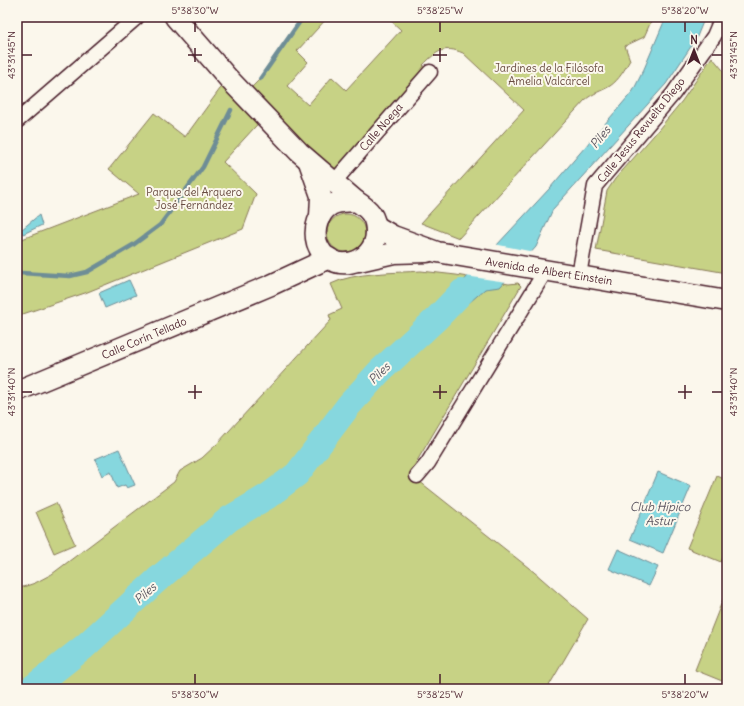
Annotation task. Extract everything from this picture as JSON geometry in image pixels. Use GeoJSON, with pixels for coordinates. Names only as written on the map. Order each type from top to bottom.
{"type":"FeatureCollection","features":[{"type":"Feature","properties":{"kind":"street"},"geometry":{"type":"LineString","coordinates":[[17,121],[137,17]]}},
{"type":"Feature","properties":{"kind":"street"},"geometry":{"type":"LineString","coordinates":[[175,17],[228,78],[309,162],[356,201],[366,207],[374,216],[376,226],[376,242],[371,251],[359,261]]}},
{"type":"Feature","properties":{"kind":"street","name":"Calle Jesus Revuelta Diego"},"geometry":{"type":"LineString","coordinates":[[579,275],[595,186],[673,94],[714,36],[722,17]]}},
{"type":"Feature","properties":{"kind":"street","name":"Calle Noega"},"geometry":{"type":"LineString","coordinates":[[334,182],[430,72]]}},
{"type":"Feature","properties":{"kind":"street"},"geometry":{"type":"LineString","coordinates":[[309,162],[321,196],[320,217],[316,227],[316,237],[319,247],[329,258],[338,263],[349,264],[394,253],[437,252]]}},
{"type":"Feature","properties":{"kind":"street"},"geometry":{"type":"LineString","coordinates":[[320,217],[332,205],[356,201]]}},
{"type":"Feature","properties":{"kind":"street","name":"Avenida de Albert Einstein"},"geometry":{"type":"LineString","coordinates":[[376,226],[393,236],[437,252],[727,301]]}},
{"type":"Feature","properties":{"kind":"street","name":"Calle Corín Tellado"},"geometry":{"type":"LineString","coordinates":[[271,285],[306,256],[316,237]]}},
{"type":"Feature","properties":{"kind":"street","name":"Calle Corín Tellado"},"geometry":{"type":"LineString","coordinates":[[17,391],[271,285],[329,258]]}},
{"type":"Feature","properties":{"kind":"street"},"geometry":{"type":"LineString","coordinates":[[417,476],[428,463],[546,270]]}},
{"type":"Feature","properties":{"kind":"green space"},"geometry":{"type":"Polygon","coordinates":[[[303,17],[328,17],[297,51],[308,62],[287,86],[308,105],[332,77],[346,90],[401,30],[387,17],[653,17],[644,37],[625,46],[630,60],[616,81],[585,100],[459,238],[421,223],[524,110],[463,53],[446,50],[432,56],[423,65],[430,72],[334,182],[265,116],[223,162],[256,194],[243,229],[85,293],[17,316],[17,241],[139,194],[109,169],[154,113],[185,137],[228,78],[244,95],[260,79],[303,17]]]}},
{"type":"Feature","properties":{"kind":"green space"},"geometry":{"type":"Polygon","coordinates":[[[712,57],[727,75],[727,273],[596,250],[607,191],[615,179],[682,101],[712,57]]]}},
{"type":"Feature","properties":{"kind":"green space"},"geometry":{"type":"Polygon","coordinates":[[[342,214],[350,214],[357,217],[362,222],[365,233],[362,244],[357,249],[350,252],[342,252],[335,249],[330,244],[327,237],[327,229],[330,222],[335,217],[342,214]]]}},
{"type":"Feature","properties":{"kind":"green space"},"geometry":{"type":"Polygon","coordinates":[[[421,271],[509,284],[518,283],[521,286],[411,471],[419,481],[534,572],[588,619],[547,689],[27,689],[17,660],[17,589],[35,583],[52,574],[174,482],[180,471],[202,458],[217,444],[331,320],[329,315],[342,309],[331,284],[340,280],[363,275],[421,271]]]}},
{"type":"Feature","properties":{"kind":"green space","name":"Club Hípico Astur"},"geometry":{"type":"Polygon","coordinates":[[[717,476],[727,480],[727,547],[721,562],[687,548],[717,476]]]}},
{"type":"Feature","properties":{"kind":"green space"},"geometry":{"type":"Polygon","coordinates":[[[56,503],[75,544],[54,553],[36,512],[56,503]]]}},
{"type":"Feature","properties":{"kind":"green space"},"geometry":{"type":"Polygon","coordinates":[[[727,589],[727,683],[695,670],[727,589]]]}},
{"type":"Feature","properties":{"kind":"water"},"geometry":{"type":"Polygon","coordinates":[[[666,17],[705,17],[696,39],[666,84],[553,209],[536,247],[500,287],[485,289],[470,302],[437,318],[455,290],[550,188],[633,91],[666,17]]]}},
{"type":"Feature","properties":{"kind":"water"},"geometry":{"type":"Polygon","coordinates":[[[39,215],[42,225],[23,234],[21,230],[39,215]]]}},
{"type":"Feature","properties":{"kind":"water"},"geometry":{"type":"Polygon","coordinates":[[[129,280],[136,295],[105,308],[99,293],[129,280]]]}},
{"type":"Feature","properties":{"kind":"water"},"geometry":{"type":"Polygon","coordinates":[[[119,449],[135,485],[127,488],[125,485],[117,488],[111,472],[102,476],[95,459],[119,449]]]}},
{"type":"Feature","properties":{"kind":"water","name":"Club Hípico Astur"},"geometry":{"type":"Polygon","coordinates":[[[658,472],[691,486],[663,553],[630,539],[658,472]]]}},
{"type":"Feature","properties":{"kind":"water","name":"Club Hípico Astur"},"geometry":{"type":"Polygon","coordinates":[[[618,549],[658,567],[649,586],[609,569],[618,549]]]}},
{"type":"Feature","properties":{"kind":"pier"},"geometry":{"type":"Polygon","coordinates":[[[494,244],[534,252],[507,282],[465,276],[494,244]]]}},
{"type":"Feature","properties":{"kind":"waterway"},"geometry":{"type":"LineString","coordinates":[[260,79],[303,17]]}},
{"type":"Feature","properties":{"kind":"waterway"},"geometry":{"type":"LineString","coordinates":[[17,274],[70,276],[87,272],[133,245],[160,225],[203,167],[231,110]]}},
{"type":"Feature","properties":{"kind":"waterway","name":"Piles"},"geometry":{"type":"LineString","coordinates":[[31,689],[84,647],[157,580],[229,519],[268,496],[297,474],[349,405],[379,372],[437,318],[462,292]]}},
{"type":"Feature","properties":{"kind":"park label","name":"Jardines de la Filósofa Amelia Valcárcel"},"geometry":{"type":"Point","coordinates":[549,74]}},
{"type":"Feature","properties":{"kind":"park label","name":"Parque del Arquero José Fernández"},"geometry":{"type":"Point","coordinates":[194,198]}}]}
